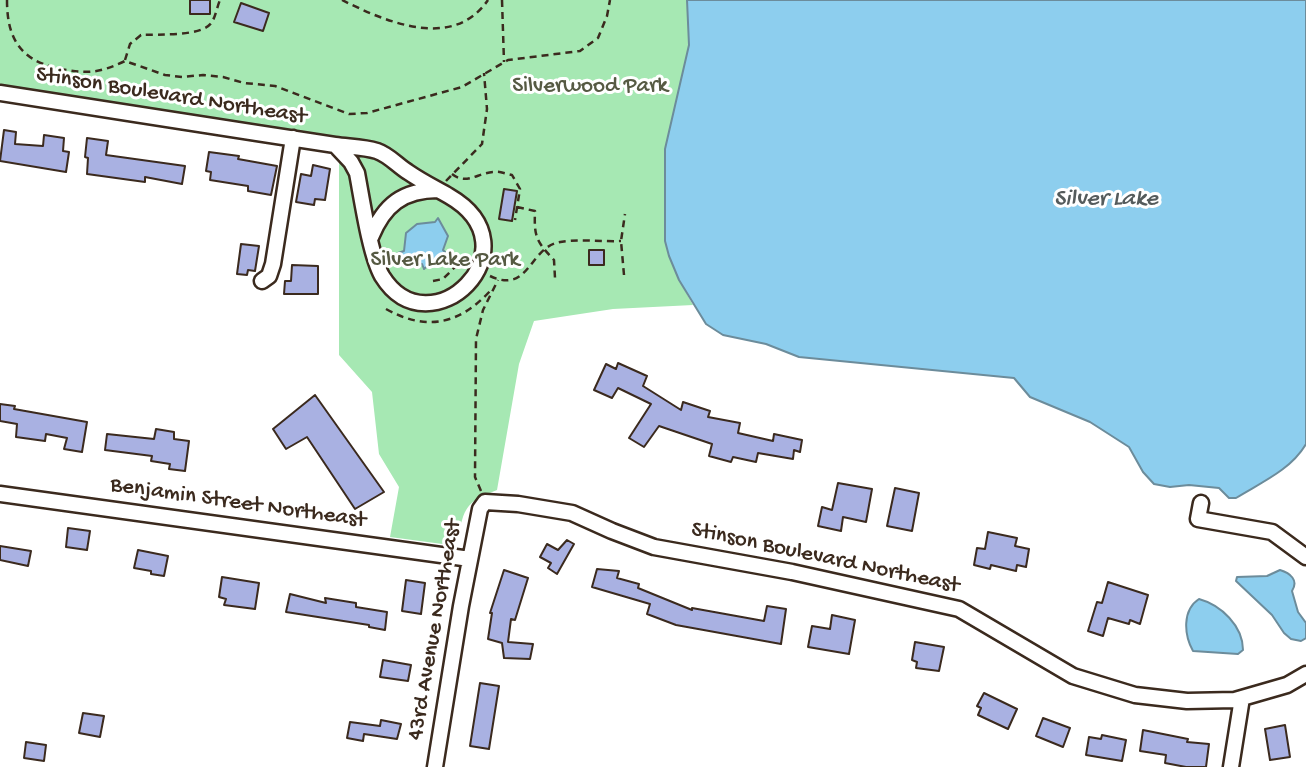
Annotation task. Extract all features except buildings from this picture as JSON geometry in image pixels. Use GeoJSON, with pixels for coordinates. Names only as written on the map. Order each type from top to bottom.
{"type":"FeatureCollection","features":[{"type":"Feature","properties":{"kind":"street","name":"Stinson Boulevard Northeast"},"geometry":{"type":"LineString","coordinates":[[0,93],[377,151],[466,208],[475,219],[483,246],[478,270],[466,288],[456,296],[442,301],[414,300],[396,290],[382,275],[376,263],[357,173],[335,145]]}},
{"type":"Feature","properties":{"kind":"street"},"geometry":{"type":"LineString","coordinates":[[262,281],[269,276],[273,264],[293,138]]}},
{"type":"Feature","properties":{"kind":"street"},"geometry":{"type":"LineString","coordinates":[[370,237],[384,213],[408,193],[439,190]]}},
{"type":"Feature","properties":{"kind":"street","name":"Benjamin Street Northeast"},"geometry":{"type":"LineString","coordinates":[[0,494],[470,559]]}},
{"type":"Feature","properties":{"kind":"street","name":"Stinson Boulevard Northeast"},"geometry":{"type":"LineString","coordinates":[[485,502],[518,504],[572,513],[654,547],[792,572],[959,609],[1073,676],[1135,695],[1187,701],[1241,698],[1287,685],[1306,674]]}},
{"type":"Feature","properties":{"kind":"street","name":"43rd Avenue Northeast"},"geometry":{"type":"LineString","coordinates":[[435,767],[470,559],[480,509],[485,502]]}},
{"type":"Feature","properties":{"kind":"street"},"geometry":{"type":"LineString","coordinates":[[1201,503],[1198,519],[1272,532],[1306,557]]}},
{"type":"Feature","properties":{"kind":"street"},"geometry":{"type":"LineString","coordinates":[[1231,767],[1241,698]]}},
{"type":"Feature","properties":{"kind":"path"},"geometry":{"type":"LineString","coordinates":[[7,0],[10,29],[17,44],[27,56],[42,65],[88,74],[125,61],[165,75],[203,75],[275,86],[349,114],[367,113],[462,87],[504,62],[580,51],[598,38],[610,0]]}},
{"type":"Feature","properties":{"kind":"path"},"geometry":{"type":"LineString","coordinates":[[125,61],[130,44],[141,35],[197,32],[206,28],[212,23],[220,0]]}},
{"type":"Feature","properties":{"kind":"path"},"geometry":{"type":"LineString","coordinates":[[342,0],[396,22],[432,30],[461,24],[472,18],[488,0]]}},
{"type":"Feature","properties":{"kind":"path"},"geometry":{"type":"LineString","coordinates":[[502,0],[504,62]]}},
{"type":"Feature","properties":{"kind":"path"},"geometry":{"type":"LineString","coordinates":[[439,190],[482,144],[487,109],[484,73]]}},
{"type":"Feature","properties":{"kind":"path"},"geometry":{"type":"LineString","coordinates":[[452,174],[459,179],[468,180],[497,171],[512,176],[520,189],[515,220]]}},
{"type":"Feature","properties":{"kind":"path"},"geometry":{"type":"LineString","coordinates":[[517,207],[535,211],[537,242],[554,260],[555,278]]}},
{"type":"Feature","properties":{"kind":"path"},"geometry":{"type":"LineString","coordinates":[[624,275],[621,241],[625,214]]}},
{"type":"Feature","properties":{"kind":"path"},"geometry":{"type":"LineString","coordinates":[[433,281],[451,274],[460,262],[498,279],[516,278],[525,273],[545,250],[559,242],[621,241]]}},
{"type":"Feature","properties":{"kind":"path"},"geometry":{"type":"LineString","coordinates":[[485,502],[475,477],[476,339],[483,310],[498,279]]}},
{"type":"Feature","properties":{"kind":"green space"},"geometry":{"type":"Polygon","coordinates":[[[0,0],[687,0],[689,45],[665,149],[665,241],[679,280],[693,305],[613,309],[534,321],[519,364],[497,490],[479,498],[468,507],[458,539],[450,545],[390,537],[399,487],[379,454],[372,392],[339,355],[339,138],[0,86],[0,0]]]}},
{"type":"Feature","properties":{"kind":"water","name":"Silver Lake"},"geometry":{"type":"Polygon","coordinates":[[[687,0],[1306,0],[1306,444],[1300,453],[1274,475],[1236,498],[1229,498],[1219,488],[1154,484],[1143,472],[1129,447],[1090,422],[1030,397],[1014,378],[799,357],[766,344],[723,335],[706,324],[679,280],[665,241],[665,149],[689,45],[687,0]]]}},
{"type":"Feature","properties":{"kind":"water"},"geometry":{"type":"Polygon","coordinates":[[[438,218],[448,236],[443,250],[446,256],[439,255],[424,269],[422,264],[409,263],[405,256],[399,256],[398,253],[404,251],[406,233],[417,224],[435,222],[438,218]]]}},
{"type":"Feature","properties":{"kind":"water"},"geometry":{"type":"Polygon","coordinates":[[[1280,570],[1294,580],[1292,591],[1298,612],[1306,623],[1306,638],[1301,641],[1291,639],[1284,633],[1272,615],[1236,581],[1237,577],[1267,576],[1280,570]]]}},
{"type":"Feature","properties":{"kind":"water"},"geometry":{"type":"Polygon","coordinates":[[[1199,599],[1223,611],[1235,625],[1243,650],[1238,654],[1193,651],[1186,623],[1193,604],[1199,599]]]}},
{"type":"Feature","properties":{"kind":"park label","name":"Silverwood Park"},"geometry":{"type":"Point","coordinates":[590,87]}},
{"type":"Feature","properties":{"kind":"park label","name":"Silver Lake Park"},"geometry":{"type":"Point","coordinates":[445,261]}}]}
